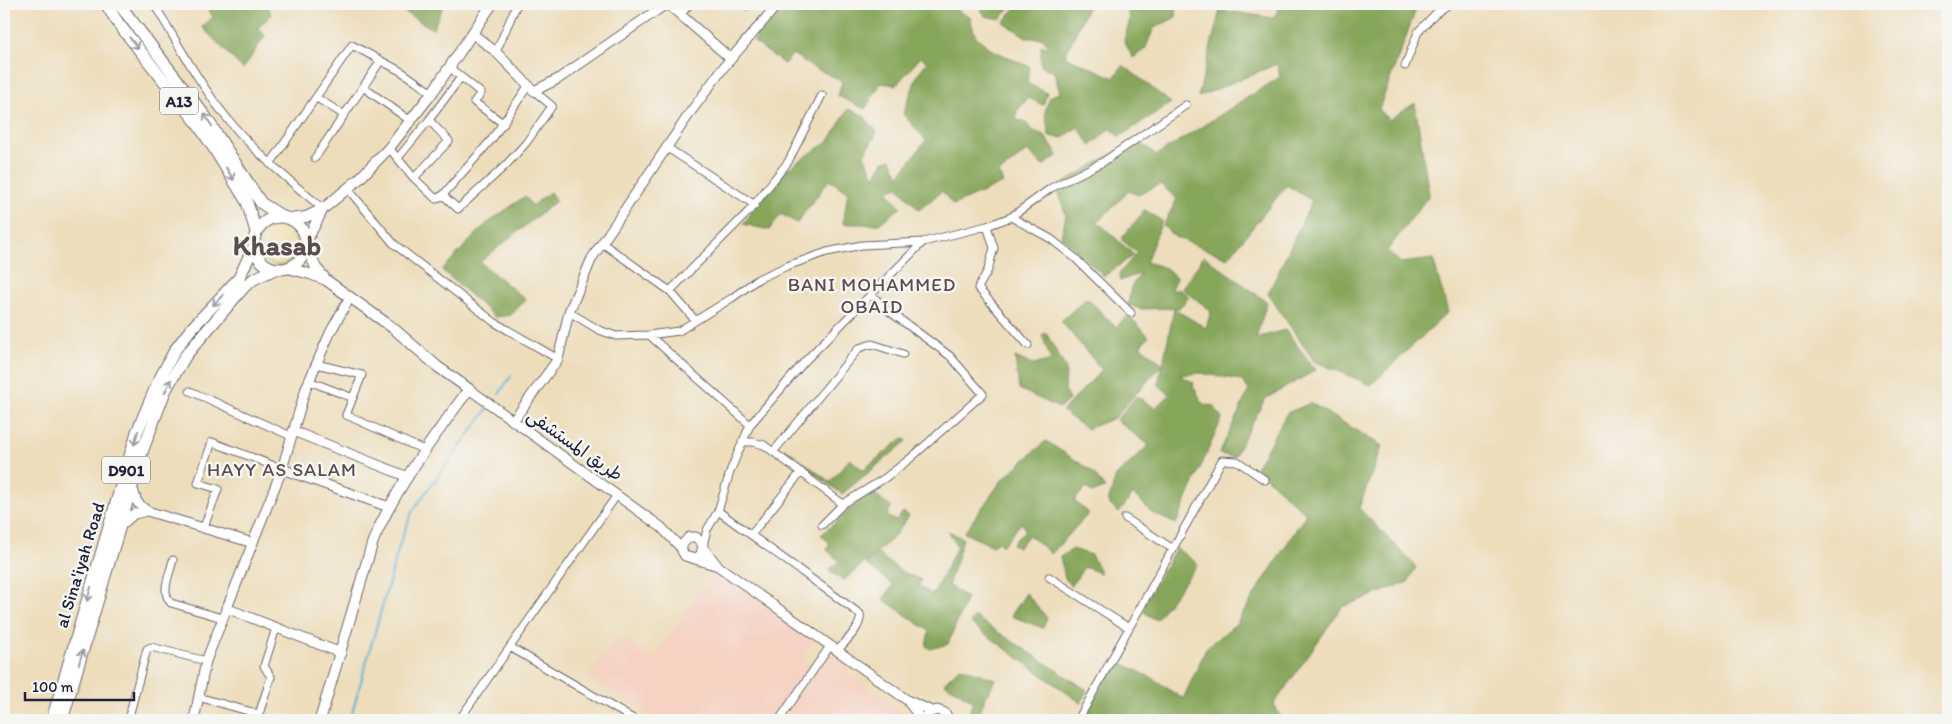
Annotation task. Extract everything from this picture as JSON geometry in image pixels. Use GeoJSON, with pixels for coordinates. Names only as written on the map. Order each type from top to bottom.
{"type":"FeatureCollection","features":[{"type":"Feature","properties":{"kind":"highway","name":"A13"},"geometry":{"type":"LineString","coordinates":[[106,4],[118,23],[195,120],[247,202],[256,232],[254,246]]}},
{"type":"Feature","properties":{"kind":"highway","name":"A13"},"geometry":{"type":"LineString","coordinates":[[119,4],[189,93],[262,203],[303,230],[306,243]]}},
{"type":"Feature","properties":{"kind":"highway"},"geometry":{"type":"LineString","coordinates":[[256,232],[267,220],[286,218]]}},
{"type":"Feature","properties":{"kind":"highway"},"geometry":{"type":"LineString","coordinates":[[254,246],[258,258],[275,269],[288,268],[293,265],[302,256],[306,243]]}},
{"type":"Feature","properties":{"kind":"highway","name":"al Sina'iyah Road"},"geometry":{"type":"LineString","coordinates":[[52,720],[137,432],[150,398],[175,350],[191,329],[240,278],[254,246]]}},
{"type":"Feature","properties":{"kind":"highway","name":"al Sina'iyah Road"},"geometry":{"type":"LineString","coordinates":[[62,720],[132,486],[170,379],[186,355],[244,287],[254,279],[275,269]]}},
{"type":"Feature","properties":{"kind":"main road"},"geometry":{"type":"LineString","coordinates":[[286,218],[306,217],[323,209],[348,189],[389,148],[412,122],[492,4]]}},
{"type":"Feature","properties":{"kind":"main road"},"geometry":{"type":"LineString","coordinates":[[323,209],[306,243],[316,268],[326,280]]}},
{"type":"Feature","properties":{"kind":"main road"},"geometry":{"type":"LineString","coordinates":[[288,268],[326,280],[393,328],[438,367],[469,389],[424,450],[389,507],[373,541],[320,720]]}},
{"type":"Feature","properties":{"kind":"street"},"geometry":{"type":"LineString","coordinates":[[154,4],[206,90],[227,118],[270,164],[323,209]]}},
{"type":"Feature","properties":{"kind":"street"},"geometry":{"type":"LineString","coordinates":[[496,52],[517,4]]}},
{"type":"Feature","properties":{"kind":"street"},"geometry":{"type":"LineString","coordinates":[[389,148],[414,178],[436,200],[443,195],[471,164],[532,89],[558,79],[667,4],[731,59]]}},
{"type":"Feature","properties":{"kind":"street"},"geometry":{"type":"LineString","coordinates":[[680,15],[690,4]]}},
{"type":"Feature","properties":{"kind":"street"},"geometry":{"type":"LineString","coordinates":[[513,421],[558,359],[570,312],[592,258],[692,110],[731,59],[778,4]]}},
{"type":"Feature","properties":{"kind":"street"},"geometry":{"type":"LineString","coordinates":[[1405,66],[1418,32],[1436,13],[1449,4]]}},
{"type":"Feature","properties":{"kind":"street"},"geometry":{"type":"LineString","coordinates":[[443,195],[458,209],[482,190],[526,143],[552,106],[532,89],[496,52],[473,34]]}},
{"type":"Feature","properties":{"kind":"street"},"geometry":{"type":"LineString","coordinates":[[270,164],[352,45],[380,62],[402,72],[432,94]]}},
{"type":"Feature","properties":{"kind":"street"},"geometry":{"type":"LineString","coordinates":[[315,158],[380,62]]}},
{"type":"Feature","properties":{"kind":"street"},"geometry":{"type":"LineString","coordinates":[[450,68],[481,93],[474,102],[504,124]]}},
{"type":"Feature","properties":{"kind":"street"},"geometry":{"type":"LineString","coordinates":[[398,158],[461,77]]}},
{"type":"Feature","properties":{"kind":"street"},"geometry":{"type":"LineString","coordinates":[[363,87],[412,122]]}},
{"type":"Feature","properties":{"kind":"street"},"geometry":{"type":"LineString","coordinates":[[670,292],[754,205],[788,162],[822,95]]}},
{"type":"Feature","properties":{"kind":"street"},"geometry":{"type":"LineString","coordinates":[[317,98],[344,115]]}},
{"type":"Feature","properties":{"kind":"street"},"geometry":{"type":"LineString","coordinates":[[570,312],[599,330],[616,336],[649,336],[678,331],[732,298],[758,279],[819,255],[862,245],[923,242],[987,226],[1011,217],[1052,188],[1103,162],[1186,105]]}},
{"type":"Feature","properties":{"kind":"street"},"geometry":{"type":"LineString","coordinates":[[414,178],[449,140],[429,120]]}},
{"type":"Feature","properties":{"kind":"street"},"geometry":{"type":"LineString","coordinates":[[666,147],[754,205]]}},
{"type":"Feature","properties":{"kind":"street"},"geometry":{"type":"LineString","coordinates":[[348,189],[394,244],[494,322],[558,359]]}},
{"type":"Feature","properties":{"kind":"street"},"geometry":{"type":"LineString","coordinates":[[1011,217],[1051,238],[1075,258],[1132,313]]}},
{"type":"Feature","properties":{"kind":"street"},"geometry":{"type":"LineString","coordinates":[[987,226],[994,248],[988,270],[978,288],[1028,345]]}},
{"type":"Feature","properties":{"kind":"street"},"geometry":{"type":"LineString","coordinates":[[695,558],[701,555],[710,522],[718,510],[750,425],[805,361],[923,242]]}},
{"type":"Feature","properties":{"kind":"street"},"geometry":{"type":"LineString","coordinates":[[602,243],[670,292],[694,320]]}},
{"type":"Feature","properties":{"kind":"street"},"geometry":{"type":"LineString","coordinates":[[822,525],[843,504],[885,478],[912,457],[983,394],[950,356],[886,308],[872,295]]}},
{"type":"Feature","properties":{"kind":"street"},"geometry":{"type":"LineString","coordinates":[[194,720],[206,661],[282,469],[308,381],[350,297]]}},
{"type":"Feature","properties":{"kind":"street"},"geometry":{"type":"LineString","coordinates":[[649,336],[750,425]]}},
{"type":"Feature","properties":{"kind":"street"},"geometry":{"type":"LineString","coordinates":[[774,451],[859,348],[872,344],[903,354]]}},
{"type":"Feature","properties":{"kind":"street"},"geometry":{"type":"LineString","coordinates":[[316,364],[362,376],[346,415],[424,450]]}},
{"type":"Feature","properties":{"kind":"street"},"geometry":{"type":"LineString","coordinates":[[308,381],[353,398]]}},
{"type":"Feature","properties":{"kind":"street","name":"طريق المستشفى"},"geometry":{"type":"LineString","coordinates":[[469,389],[662,527],[681,548]]}},
{"type":"Feature","properties":{"kind":"street"},"geometry":{"type":"LineString","coordinates":[[190,391],[292,434],[408,477]]}},
{"type":"Feature","properties":{"kind":"street"},"geometry":{"type":"LineString","coordinates":[[204,527],[218,489],[198,483],[212,442],[389,507]]}},
{"type":"Feature","properties":{"kind":"street"},"geometry":{"type":"LineString","coordinates":[[742,442],[764,445],[774,451],[843,504]]}},
{"type":"Feature","properties":{"kind":"street"},"geometry":{"type":"LineString","coordinates":[[1078,720],[1222,460],[1237,461],[1265,480]]}},
{"type":"Feature","properties":{"kind":"street"},"geometry":{"type":"LineString","coordinates":[[751,535],[800,472]]}},
{"type":"Feature","properties":{"kind":"street"},"geometry":{"type":"LineString","coordinates":[[132,486],[137,502],[147,511],[253,543]]}},
{"type":"Feature","properties":{"kind":"street"},"geometry":{"type":"LineString","coordinates":[[459,720],[617,495]]}},
{"type":"Feature","properties":{"kind":"street"},"geometry":{"type":"LineString","coordinates":[[718,510],[860,614],[861,618],[858,626],[834,648],[778,720]]}},
{"type":"Feature","properties":{"kind":"street"},"geometry":{"type":"LineString","coordinates":[[120,527],[134,514],[147,511]]}},
{"type":"Feature","properties":{"kind":"street"},"geometry":{"type":"LineString","coordinates":[[1125,518],[1173,549]]}},
{"type":"Feature","properties":{"kind":"street"},"geometry":{"type":"LineString","coordinates":[[710,522],[683,542],[681,548],[685,556],[718,566],[907,700],[932,711]]}},
{"type":"Feature","properties":{"kind":"street","name":"طريق المستشفى"},"geometry":{"type":"LineString","coordinates":[[662,527],[690,537]]}},
{"type":"Feature","properties":{"kind":"street"},"geometry":{"type":"LineString","coordinates":[[690,537],[699,539],[718,566]]}},
{"type":"Feature","properties":{"kind":"street"},"geometry":{"type":"LineString","coordinates":[[173,560],[165,593],[171,603],[222,618]]}},
{"type":"Feature","properties":{"kind":"street"},"geometry":{"type":"LineString","coordinates":[[1049,577],[1129,628]]}},
{"type":"Feature","properties":{"kind":"street"},"geometry":{"type":"LineString","coordinates":[[226,608],[341,653]]}},
{"type":"Feature","properties":{"kind":"street"},"geometry":{"type":"LineString","coordinates":[[198,697],[260,714],[271,677],[264,666],[276,628]]}},
{"type":"Feature","properties":{"kind":"street"},"geometry":{"type":"LineString","coordinates":[[128,720],[147,649],[151,647],[206,661]]}},
{"type":"Feature","properties":{"kind":"street"},"geometry":{"type":"LineString","coordinates":[[510,647],[635,720]]}},
{"type":"Feature","properties":{"kind":"street"},"geometry":{"type":"LineString","coordinates":[[907,700],[923,720],[928,713],[941,710],[948,716],[949,720]]}},
{"type":"Feature","properties":{"kind":"shaded area"},"geometry":{"type":"Polygon","coordinates":[[[715,570],[814,641],[802,658],[811,665],[774,720],[661,720],[587,679],[618,635],[654,659],[715,570]]]}},
{"type":"Feature","properties":{"kind":"shaded area"},"geometry":{"type":"Polygon","coordinates":[[[832,651],[851,665],[847,672],[914,720],[783,720],[832,651]]]}},
{"type":"Feature","properties":{"kind":"green space"},"geometry":{"type":"Polygon","coordinates":[[[205,4],[267,4],[271,15],[258,28],[265,36],[243,69],[202,27],[213,17],[205,4]]]}},
{"type":"Feature","properties":{"kind":"green space"},"geometry":{"type":"Polygon","coordinates":[[[391,4],[442,4],[443,6],[433,29],[391,4]]]}},
{"type":"Feature","properties":{"kind":"green space"},"geometry":{"type":"Polygon","coordinates":[[[727,4],[755,4],[745,11],[727,4]]]}},
{"type":"Feature","properties":{"kind":"green space"},"geometry":{"type":"Polygon","coordinates":[[[785,4],[945,4],[970,17],[975,35],[990,49],[1030,67],[1027,83],[1047,93],[1043,105],[1028,98],[1017,111],[1016,120],[1024,121],[1032,130],[1044,135],[1058,155],[1043,166],[1027,151],[999,173],[1003,183],[953,205],[942,191],[919,210],[898,187],[887,191],[901,207],[879,224],[843,224],[848,192],[829,180],[797,223],[781,214],[769,230],[743,224],[781,173],[829,141],[848,109],[863,115],[877,132],[864,155],[875,178],[883,162],[891,159],[899,176],[926,140],[903,114],[918,74],[927,62],[921,57],[896,85],[881,83],[865,109],[838,96],[842,81],[810,66],[793,54],[784,64],[753,41],[785,4]]]}},
{"type":"Feature","properties":{"kind":"green space"},"geometry":{"type":"Polygon","coordinates":[[[978,4],[1014,4],[1000,19],[985,16],[978,4]]]}},
{"type":"Feature","properties":{"kind":"green space"},"geometry":{"type":"Polygon","coordinates":[[[1019,4],[1089,4],[1065,56],[1114,78],[1123,65],[1171,103],[1119,137],[1110,128],[1091,146],[1078,127],[1063,138],[1049,136],[1045,112],[1050,96],[1060,93],[1054,72],[1041,66],[1041,45],[1049,48],[1043,38],[1028,38],[1003,22],[1019,4]]]}},
{"type":"Feature","properties":{"kind":"green space"},"geometry":{"type":"Polygon","coordinates":[[[1125,4],[1138,6],[1139,4],[1177,4],[1176,17],[1154,28],[1145,49],[1133,58],[1124,41],[1130,19],[1125,4]]]}},
{"type":"Feature","properties":{"kind":"green space"},"geometry":{"type":"Polygon","coordinates":[[[1282,4],[1418,4],[1379,109],[1389,120],[1415,103],[1429,195],[1387,251],[1401,263],[1433,259],[1448,312],[1371,385],[1314,361],[1268,294],[1312,201],[1287,185],[1228,258],[1175,237],[1163,226],[1177,199],[1160,184],[1138,195],[1129,191],[1098,222],[1134,255],[1104,276],[1061,237],[1066,216],[1057,187],[1136,139],[1157,155],[1280,77],[1277,64],[1198,97],[1220,10],[1273,18],[1282,4]]]}},
{"type":"Feature","properties":{"kind":"green space"},"geometry":{"type":"Polygon","coordinates":[[[550,192],[556,201],[480,262],[526,300],[511,315],[495,317],[442,270],[485,225],[525,196],[532,206],[550,192]]]}},
{"type":"Feature","properties":{"kind":"green space"},"geometry":{"type":"Polygon","coordinates":[[[1145,210],[1162,221],[1146,262],[1166,268],[1177,278],[1170,290],[1181,290],[1189,297],[1179,308],[1141,309],[1128,305],[1131,287],[1141,273],[1120,281],[1119,274],[1137,253],[1121,239],[1145,210]]]}},
{"type":"Feature","properties":{"kind":"green space"},"geometry":{"type":"Polygon","coordinates":[[[1204,256],[1267,302],[1256,338],[1285,330],[1316,370],[1265,399],[1234,457],[1219,454],[1249,390],[1241,380],[1200,373],[1180,375],[1194,383],[1193,386],[1204,405],[1214,406],[1222,418],[1176,524],[1152,513],[1133,494],[1119,513],[1108,503],[1116,476],[1149,445],[1116,420],[1137,396],[1155,408],[1170,395],[1158,384],[1162,365],[1114,418],[1087,429],[1062,411],[1102,370],[1061,321],[1087,298],[1116,327],[1128,315],[1149,336],[1140,346],[1163,364],[1174,309],[1206,328],[1211,311],[1182,288],[1204,256]]]}},
{"type":"Feature","properties":{"kind":"green space"},"geometry":{"type":"Polygon","coordinates":[[[1046,333],[1066,369],[1065,392],[1069,400],[1059,408],[1019,389],[1015,357],[1034,365],[1051,360],[1042,335],[1046,333]]]}},
{"type":"Feature","properties":{"kind":"green space"},"geometry":{"type":"Polygon","coordinates":[[[1311,403],[1382,446],[1359,508],[1416,567],[1408,582],[1342,607],[1274,704],[1282,720],[1084,720],[1116,660],[1154,679],[1183,699],[1207,647],[1236,624],[1306,514],[1256,468],[1287,413],[1311,403]]]}},
{"type":"Feature","properties":{"kind":"green space"},"geometry":{"type":"Polygon","coordinates":[[[903,438],[907,441],[842,494],[783,450],[785,448],[830,482],[850,459],[863,470],[903,438]]]}},
{"type":"Feature","properties":{"kind":"green space"},"geometry":{"type":"Polygon","coordinates":[[[1046,441],[1092,471],[1105,488],[1092,493],[1086,487],[1074,501],[1089,513],[1051,554],[1029,535],[1018,548],[1012,544],[1025,530],[1022,522],[1002,546],[997,541],[993,546],[964,533],[1002,480],[1046,441]]]}},
{"type":"Feature","properties":{"kind":"green space"},"geometry":{"type":"Polygon","coordinates":[[[871,491],[891,507],[887,516],[896,521],[903,512],[909,516],[892,539],[843,581],[829,570],[839,561],[827,550],[830,543],[821,535],[871,491]]]}},
{"type":"Feature","properties":{"kind":"green space"},"geometry":{"type":"Polygon","coordinates":[[[949,531],[963,539],[948,586],[967,598],[948,644],[930,649],[926,646],[929,631],[883,599],[893,585],[865,563],[877,553],[899,570],[921,580],[919,586],[933,595],[957,547],[949,531]]]}},
{"type":"Feature","properties":{"kind":"green space"},"geometry":{"type":"Polygon","coordinates":[[[1176,548],[1198,564],[1156,620],[1141,610],[1176,548]]]}},
{"type":"Feature","properties":{"kind":"green space"},"geometry":{"type":"Polygon","coordinates":[[[1073,549],[1091,555],[1101,573],[1084,567],[1071,587],[1065,578],[1060,557],[1073,549]]]}},
{"type":"Feature","properties":{"kind":"green space"},"geometry":{"type":"Polygon","coordinates":[[[1026,593],[1047,618],[1043,628],[1011,616],[1026,593]]]}},
{"type":"Feature","properties":{"kind":"green space"},"geometry":{"type":"Polygon","coordinates":[[[975,617],[1087,690],[1081,703],[970,623],[975,617]]]}},
{"type":"Feature","properties":{"kind":"green space"},"geometry":{"type":"Polygon","coordinates":[[[960,667],[995,679],[975,720],[967,720],[973,701],[944,683],[960,667]]]}},
{"type":"Feature","properties":{"kind":"sand"},"geometry":{"type":"Polygon","coordinates":[[[278,227],[291,233],[297,246],[291,259],[278,265],[265,259],[259,246],[265,233],[278,227]]]}},
{"type":"Feature","properties":{"kind":"waterway"},"geometry":{"type":"LineString","coordinates":[[499,394],[511,376]]}},
{"type":"Feature","properties":{"kind":"waterway"},"geometry":{"type":"LineString","coordinates":[[350,720],[401,540],[413,510],[489,407]]}},
{"type":"Feature","properties":{"kind":"district","name":"Khasab"},"geometry":{"type":"Point","coordinates":[277,245]}},
{"type":"Feature","properties":{"kind":"district","name":"BANI MOHAMMED OBAID"},"geometry":{"type":"Point","coordinates":[872,295]}},
{"type":"Feature","properties":{"kind":"district","name":"HAYY AS SALAM"},"geometry":{"type":"Point","coordinates":[282,469]}}]}
